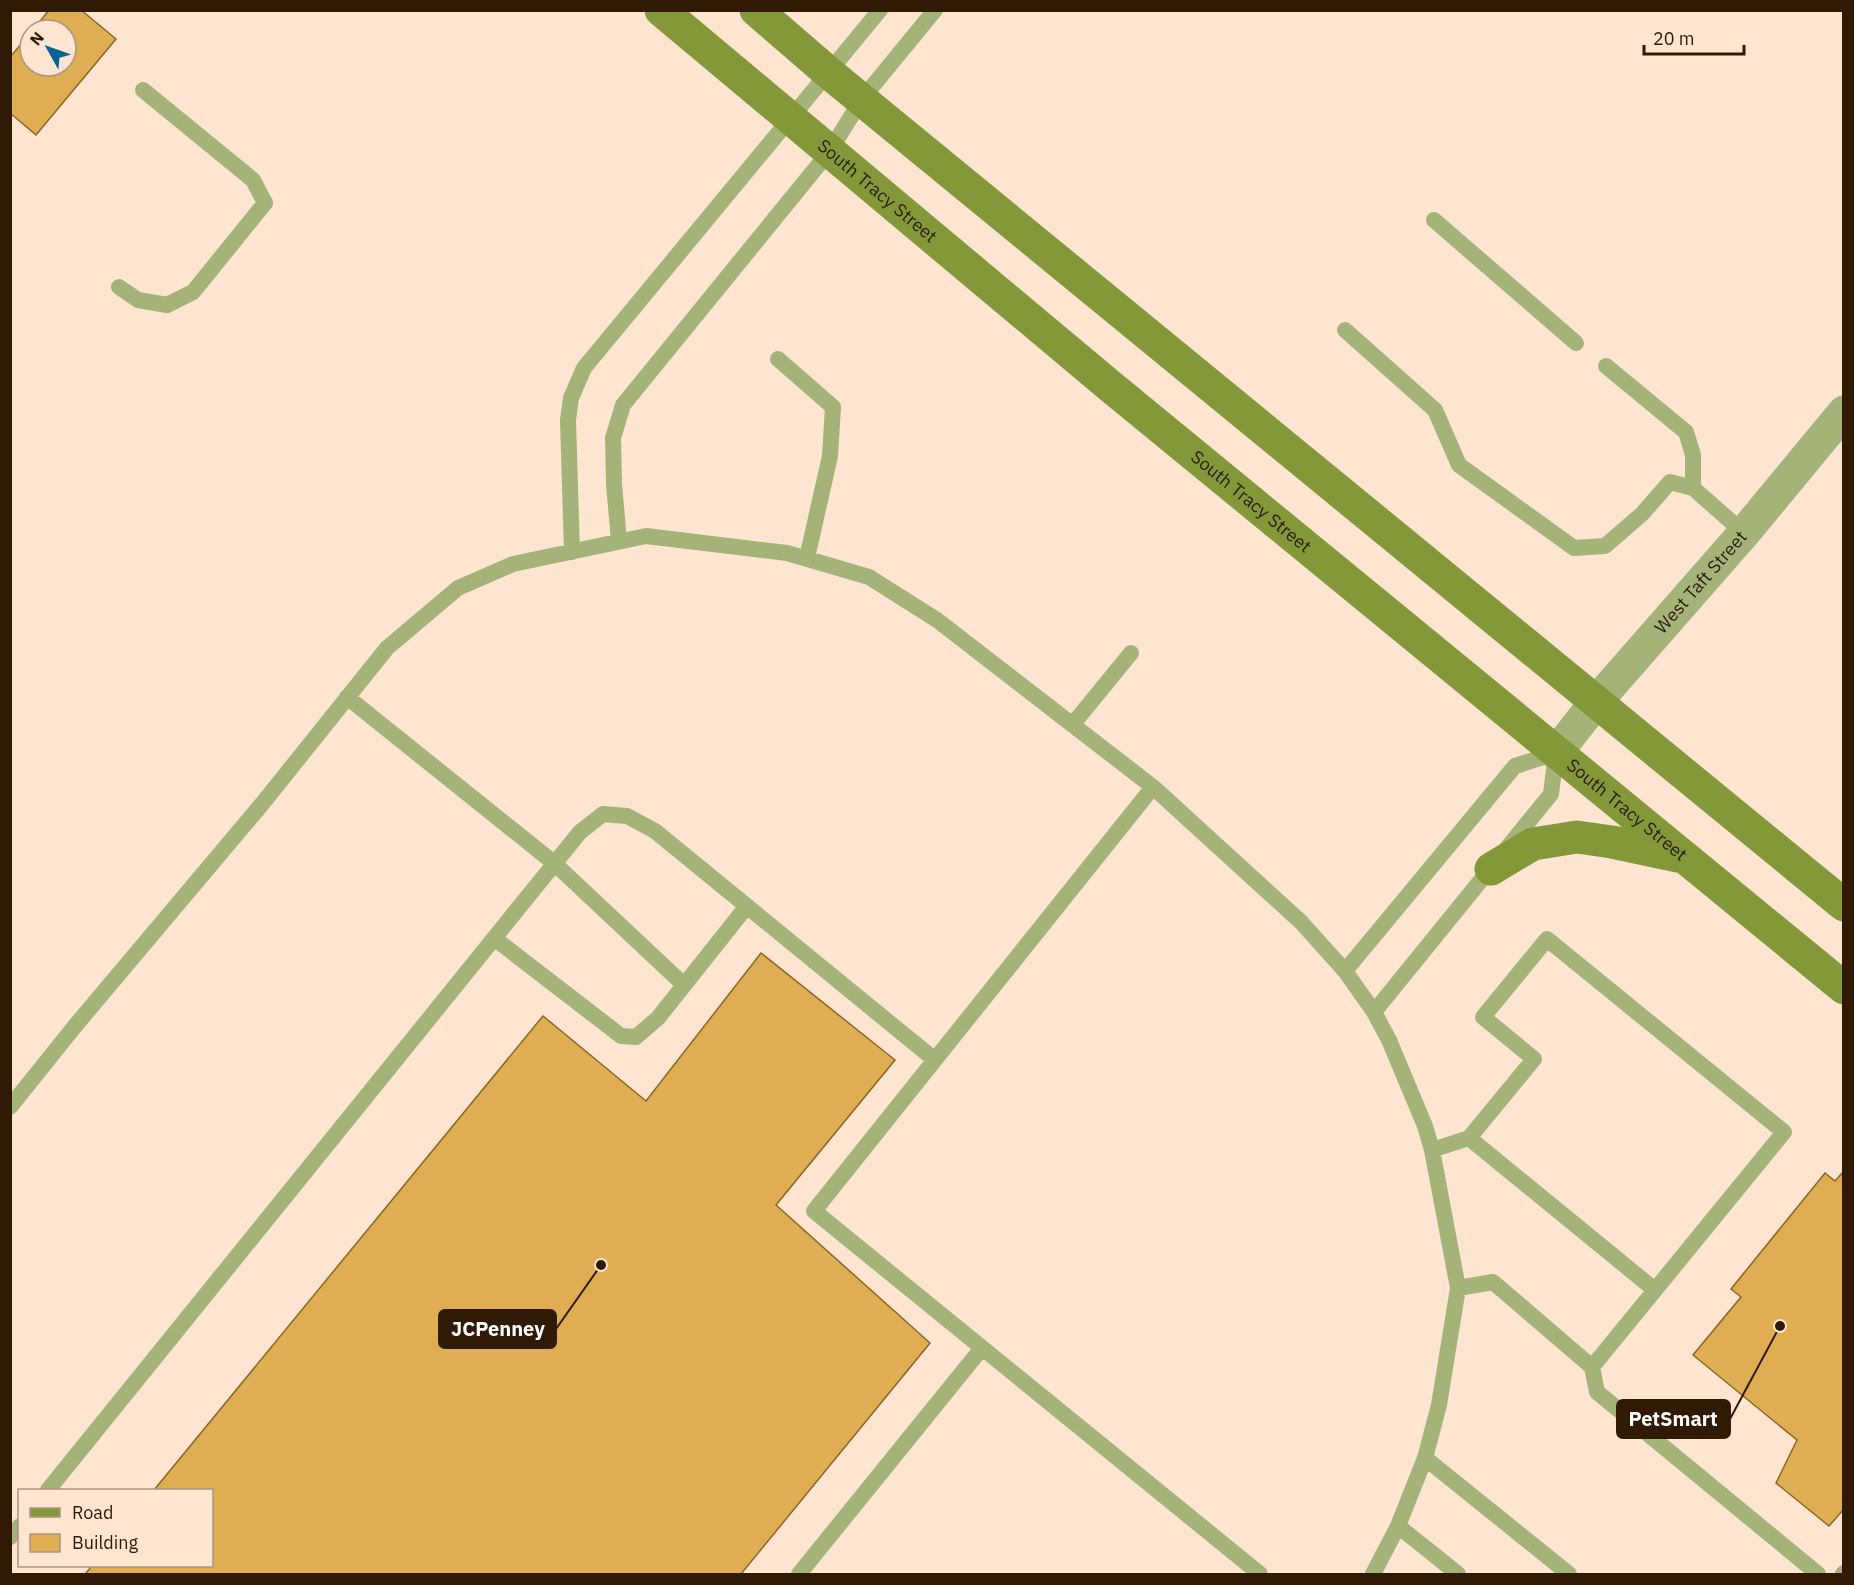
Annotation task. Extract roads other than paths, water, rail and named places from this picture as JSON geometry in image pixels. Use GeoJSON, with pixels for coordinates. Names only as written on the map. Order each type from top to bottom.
{"type":"FeatureCollection","features":[{"type":"Feature","properties":{"kind":"street","name":"South Tracy Street"},"geometry":{"type":"LineString","coordinates":[[661,10],[829,152],[1556,753],[1844,987]]}},
{"type":"Feature","properties":{"kind":"street"},"geometry":{"type":"LineString","coordinates":[[756,10],[829,73],[1844,905]]}},
{"type":"Feature","properties":{"kind":"street","name":"West Taft Street"},"geometry":{"type":"LineString","coordinates":[[1556,753],[1596,702],[1744,533],[1844,412]]}},
{"type":"Feature","properties":{"kind":"street"},"geometry":{"type":"LineString","coordinates":[[1491,869],[1533,844],[1577,837],[1612,842],[1684,858]]}},
{"type":"Feature","properties":{"kind":"lane"},"geometry":{"type":"LineString","coordinates":[[572,552],[568,420],[571,398],[584,368],[880,10]]}},
{"type":"Feature","properties":{"kind":"lane"},"geometry":{"type":"LineString","coordinates":[[619,541],[613,438],[623,405],[829,152],[862,99],[935,10]]}},
{"type":"Feature","properties":{"kind":"lane"},"geometry":{"type":"LineString","coordinates":[[119,287],[138,300],[167,305],[193,292],[265,203],[253,180],[143,90]]}},
{"type":"Feature","properties":{"kind":"lane"},"geometry":{"type":"LineString","coordinates":[[1434,220],[1576,343]]}},
{"type":"Feature","properties":{"kind":"lane"},"geometry":{"type":"LineString","coordinates":[[1344,330],[1435,410],[1459,465],[1574,548],[1605,546],[1642,514],[1670,482],[1692,488],[1744,533]]}},
{"type":"Feature","properties":{"kind":"lane"},"geometry":{"type":"LineString","coordinates":[[778,359],[833,407],[830,456],[807,558]]}},
{"type":"Feature","properties":{"kind":"lane"},"geometry":{"type":"LineString","coordinates":[[1606,366],[1686,432],[1693,455],[1692,488]]}},
{"type":"Feature","properties":{"kind":"lane"},"geometry":{"type":"LineString","coordinates":[[10,1107],[75,1026],[262,804],[387,648],[458,588],[513,564],[646,536],[787,553],[869,577],[937,620],[1153,787],[1301,922],[1345,971],[1374,1012],[1389,1040],[1425,1126],[1432,1150],[1458,1288],[1439,1405],[1425,1458],[1398,1526],[1373,1575]]}},
{"type":"Feature","properties":{"kind":"lane"},"geometry":{"type":"LineString","coordinates":[[1072,724],[1131,653]]}},
{"type":"Feature","properties":{"kind":"lane"},"geometry":{"type":"LineString","coordinates":[[347,698],[554,863],[684,985]]}},
{"type":"Feature","properties":{"kind":"lane"},"geometry":{"type":"LineString","coordinates":[[1345,971],[1515,766],[1556,753],[1551,794],[1374,1012]]}},
{"type":"Feature","properties":{"kind":"lane"},"geometry":{"type":"LineString","coordinates":[[1153,787],[814,1211],[1260,1575]]}},
{"type":"Feature","properties":{"kind":"lane"},"geometry":{"type":"LineString","coordinates":[[50,1489],[554,863],[580,832],[603,814],[627,816],[655,831],[935,1060]]}},
{"type":"Feature","properties":{"kind":"lane"},"geometry":{"type":"LineString","coordinates":[[494,938],[621,1036],[636,1037],[658,1018],[747,906]]}},
{"type":"Feature","properties":{"kind":"lane"},"geometry":{"type":"LineString","coordinates":[[1432,1150],[1470,1138],[1534,1059],[1483,1017],[1547,939],[1784,1132],[1592,1367]]}},
{"type":"Feature","properties":{"kind":"lane"},"geometry":{"type":"LineString","coordinates":[[1470,1138],[1655,1290]]}},
{"type":"Feature","properties":{"kind":"lane"},"geometry":{"type":"LineString","coordinates":[[1458,1288],[1493,1282],[1592,1367],[1597,1392],[1818,1575]]}},
{"type":"Feature","properties":{"kind":"lane"},"geometry":{"type":"LineString","coordinates":[[799,1575],[982,1348]]}},
{"type":"Feature","properties":{"kind":"lane"},"geometry":{"type":"LineString","coordinates":[[1425,1458],[1569,1575]]}},
{"type":"Feature","properties":{"kind":"lane"},"geometry":{"type":"LineString","coordinates":[[1398,1526],[1458,1575]]}},
{"type":"Feature","properties":{"kind":"place","name":"JCPenney"},"geometry":{"type":"Point","coordinates":[601,1265]}},
{"type":"Feature","properties":{"kind":"place","name":"PetSmart"},"geometry":{"type":"Point","coordinates":[1780,1326]}}]}
